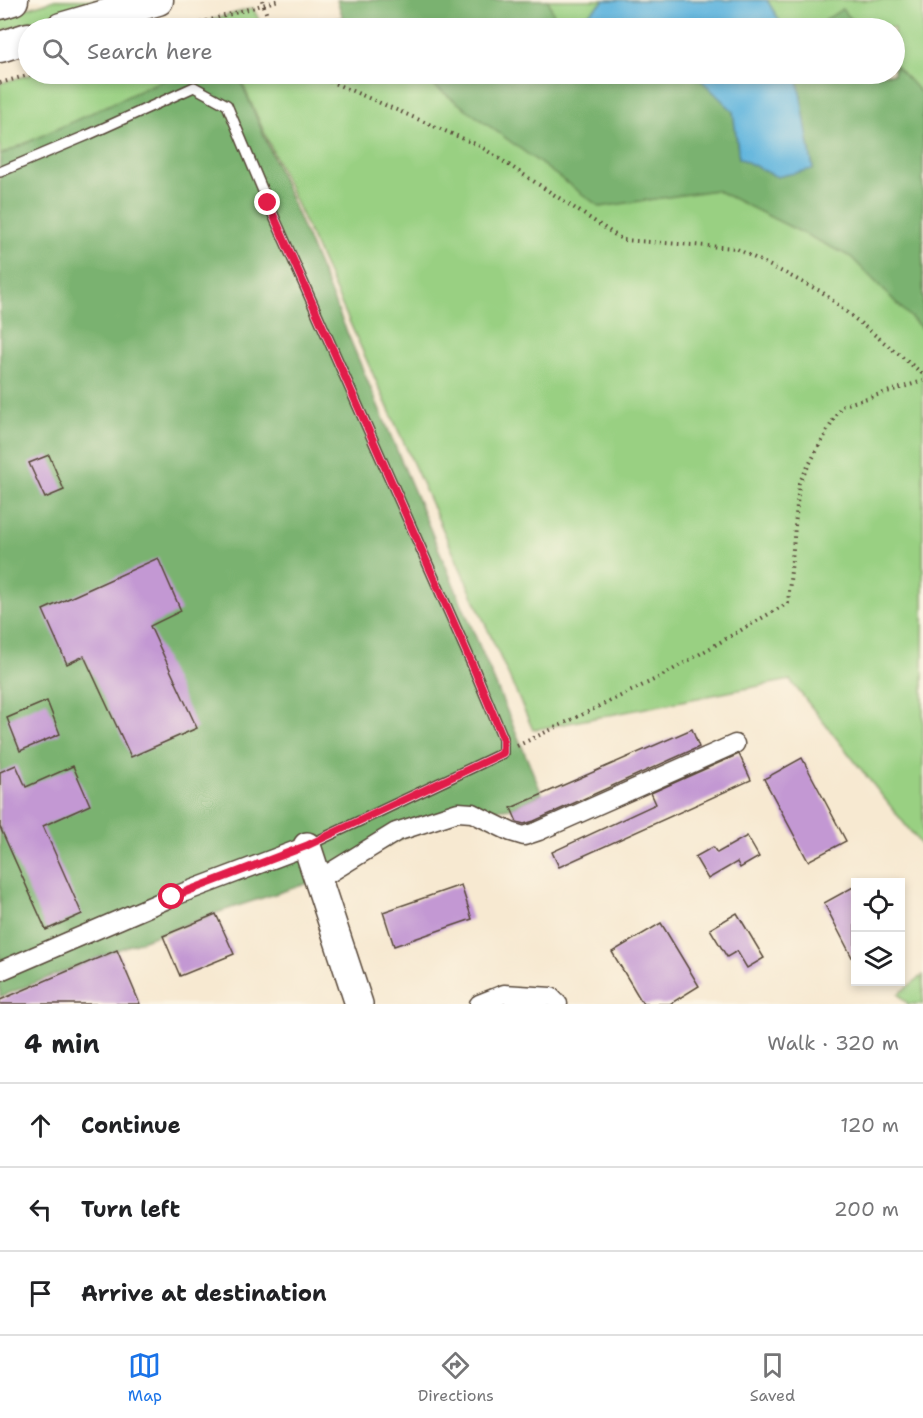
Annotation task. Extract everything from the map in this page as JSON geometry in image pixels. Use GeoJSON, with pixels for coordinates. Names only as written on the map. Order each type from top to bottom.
{"type":"FeatureCollection","features":[{"type":"Feature","properties":{"kind":"main road"},"geometry":{"type":"LineString","coordinates":[[0,4],[13,0]]}},
{"type":"Feature","properties":{"kind":"main road"},"geometry":{"type":"LineString","coordinates":[[96,18],[158,0]]}},
{"type":"Feature","properties":{"kind":"main road"},"geometry":{"type":"LineString","coordinates":[[0,47],[18,41]]}},
{"type":"Feature","properties":{"kind":"street"},"geometry":{"type":"LineString","coordinates":[[318,880],[396,832],[458,812],[472,813],[524,836],[735,744]]}},
{"type":"Feature","properties":{"kind":"street"},"geometry":{"type":"LineString","coordinates":[[0,971],[172,897],[306,846],[359,1004]]}},
{"type":"Feature","properties":{"kind":"street"},"geometry":{"type":"LineString","coordinates":[[479,1004],[504,994],[551,997],[558,1004]]}},
{"type":"Feature","properties":{"kind":"lane"},"geometry":{"type":"LineString","coordinates":[[0,172],[194,87],[227,105],[503,738],[503,753],[306,846]]}},
{"type":"Feature","properties":{"kind":"path"},"geometry":{"type":"LineString","coordinates":[[213,18],[262,2],[279,0]]}},
{"type":"Feature","properties":{"kind":"path"},"geometry":{"type":"LineString","coordinates":[[262,2],[268,18]]}},
{"type":"Feature","properties":{"kind":"path"},"geometry":{"type":"LineString","coordinates":[[0,83],[18,78]]}},
{"type":"Feature","properties":{"kind":"path"},"geometry":{"type":"LineString","coordinates":[[336,84],[480,146],[623,240],[735,248],[822,292],[923,374]]}},
{"type":"Feature","properties":{"kind":"path"},"geometry":{"type":"LineString","coordinates":[[503,753],[660,677],[788,603],[800,483],[841,406],[923,381]]}},
{"type":"Feature","properties":{"kind":"green space"},"geometry":{"type":"Polygon","coordinates":[[[55,0],[106,0],[44,18],[18,18],[18,26],[0,31],[0,17],[55,0]]]}},
{"type":"Feature","properties":{"kind":"green space"},"geometry":{"type":"Polygon","coordinates":[[[337,0],[548,0],[555,18],[343,18],[337,0]]]}},
{"type":"Feature","properties":{"kind":"green space"},"geometry":{"type":"Polygon","coordinates":[[[402,0],[923,0],[923,847],[790,680],[533,730],[242,84],[905,84],[905,18],[340,18],[402,0]]]}},
{"type":"Feature","properties":{"kind":"green space"},"geometry":{"type":"Polygon","coordinates":[[[253,8],[258,18],[218,18],[253,8]]]}},
{"type":"Feature","properties":{"kind":"green space"},"geometry":{"type":"Polygon","coordinates":[[[842,9],[851,18],[829,18],[842,9]]]}},
{"type":"Feature","properties":{"kind":"green space"},"geometry":{"type":"Polygon","coordinates":[[[905,76],[923,95],[923,330],[851,257],[716,190],[600,207],[432,84],[706,84],[733,111],[739,158],[813,169],[799,84],[905,84],[905,76]]]}},
{"type":"Feature","properties":{"kind":"green space"},"geometry":{"type":"Polygon","coordinates":[[[18,78],[18,84],[188,84],[0,170],[0,83],[18,78]]]}},
{"type":"Feature","properties":{"kind":"green space"},"geometry":{"type":"Polygon","coordinates":[[[154,84],[242,84],[542,794],[511,808],[446,816],[318,880],[219,912],[0,997],[0,155],[154,84]]]}},
{"type":"Feature","properties":{"kind":"green space"},"geometry":{"type":"Polygon","coordinates":[[[923,975],[923,1004],[908,1004],[898,994],[923,975]]]}},
{"type":"Feature","properties":{"kind":"water"},"geometry":{"type":"Polygon","coordinates":[[[605,0],[767,0],[778,18],[583,18],[605,0]]]}},
{"type":"Feature","properties":{"kind":"water"},"geometry":{"type":"Polygon","coordinates":[[[705,84],[799,84],[813,169],[777,177],[739,158],[733,111],[705,84]]]}},
{"type":"Feature","properties":{"kind":"building"},"geometry":{"type":"Polygon","coordinates":[[[49,455],[64,490],[45,498],[29,463],[49,455]]]}},
{"type":"Feature","properties":{"kind":"building"},"geometry":{"type":"Polygon","coordinates":[[[158,558],[181,611],[150,626],[197,728],[131,757],[84,656],[67,664],[43,610],[158,558]]]}},
{"type":"Feature","properties":{"kind":"building"},"geometry":{"type":"Polygon","coordinates":[[[47,701],[60,734],[20,751],[7,718],[47,701]]]}},
{"type":"Feature","properties":{"kind":"building"},"geometry":{"type":"Polygon","coordinates":[[[692,729],[699,747],[534,821],[524,824],[517,822],[511,808],[692,729]]]}},
{"type":"Feature","properties":{"kind":"building"},"geometry":{"type":"Polygon","coordinates":[[[739,754],[751,780],[559,867],[552,852],[656,804],[651,793],[739,754]]]}},
{"type":"Feature","properties":{"kind":"building"},"geometry":{"type":"Polygon","coordinates":[[[802,758],[846,841],[808,861],[764,779],[802,758]]]}},
{"type":"Feature","properties":{"kind":"building"},"geometry":{"type":"Polygon","coordinates":[[[16,765],[26,787],[73,766],[90,805],[43,826],[82,914],[46,930],[0,827],[0,772],[16,765]]]}},
{"type":"Feature","properties":{"kind":"building"},"geometry":{"type":"Polygon","coordinates":[[[747,836],[759,857],[740,868],[737,862],[708,879],[695,857],[713,847],[717,853],[747,836]]]}},
{"type":"Feature","properties":{"kind":"building"},"geometry":{"type":"Polygon","coordinates":[[[461,885],[472,919],[394,946],[383,912],[461,885]]]}},
{"type":"Feature","properties":{"kind":"building"},"geometry":{"type":"Polygon","coordinates":[[[851,888],[851,955],[824,903],[851,888]]]}},
{"type":"Feature","properties":{"kind":"building"},"geometry":{"type":"Polygon","coordinates":[[[737,913],[764,958],[747,968],[737,951],[727,957],[710,929],[737,913]]]}},
{"type":"Feature","properties":{"kind":"building"},"geometry":{"type":"Polygon","coordinates":[[[216,914],[234,954],[180,976],[163,936],[216,914]]]}},
{"type":"Feature","properties":{"kind":"building"},"geometry":{"type":"Polygon","coordinates":[[[661,923],[699,986],[670,1004],[643,1004],[612,952],[661,923]]]}},
{"type":"Feature","properties":{"kind":"building"},"geometry":{"type":"Polygon","coordinates":[[[117,950],[140,1004],[0,1004],[0,1000],[117,950]]]}},
{"type":"Feature","properties":{"kind":"route"},"geometry":{"type":"LineString","coordinates":[[172,897],[306,846],[503,753],[503,738],[472,664],[268,203]]}}]}
